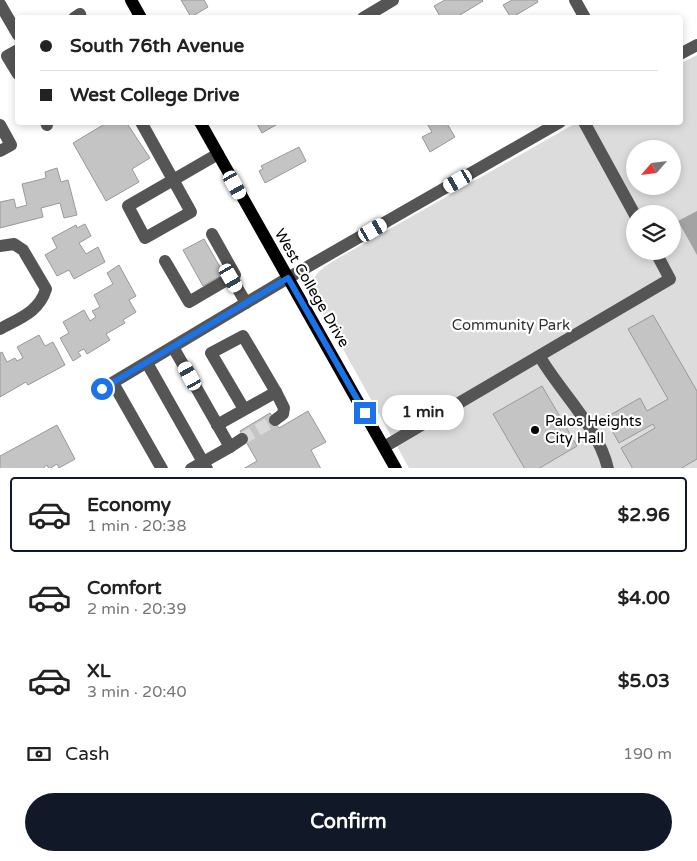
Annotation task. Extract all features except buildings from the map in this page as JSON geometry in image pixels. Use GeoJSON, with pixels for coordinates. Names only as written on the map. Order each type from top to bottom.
{"type":"FeatureCollection","features":[{"type":"Feature","properties":{"kind":"main road"},"geometry":{"type":"LineString","coordinates":[[131,0],[139,15]]}},
{"type":"Feature","properties":{"kind":"main road","name":"West College Drive"},"geometry":{"type":"LineString","coordinates":[[202,125],[396,468]]}},
{"type":"Feature","properties":{"kind":"street"},"geometry":{"type":"LineString","coordinates":[[367,15],[393,0]]}},
{"type":"Feature","properties":{"kind":"street"},"geometry":{"type":"LineString","coordinates":[[575,0],[583,15]]}},
{"type":"Feature","properties":{"kind":"street"},"geometry":{"type":"LineString","coordinates":[[3,4],[15,29]]}},
{"type":"Feature","properties":{"kind":"street"},"geometry":{"type":"LineString","coordinates":[[683,52],[697,44]]}},
{"type":"Feature","properties":{"kind":"street"},"geometry":{"type":"LineString","coordinates":[[15,52],[7,56],[15,69]]}},
{"type":"Feature","properties":{"kind":"street"},"geometry":{"type":"LineString","coordinates":[[143,125],[174,180],[191,212],[146,238],[128,206],[174,180],[218,154]]}},
{"type":"Feature","properties":{"kind":"street"},"geometry":{"type":"LineString","coordinates":[[162,468],[108,386],[288,278],[555,125]]}},
{"type":"Feature","properties":{"kind":"street"},"geometry":{"type":"LineString","coordinates":[[586,125],[629,205]]}},
{"type":"Feature","properties":{"kind":"street"},"geometry":{"type":"LineString","coordinates":[[0,126],[11,145],[0,151]]}},
{"type":"Feature","properties":{"kind":"street"},"geometry":{"type":"LineString","coordinates":[[165,262],[189,302],[231,278],[235,275],[212,234]]}},
{"type":"Feature","properties":{"kind":"street"},"geometry":{"type":"LineString","coordinates":[[0,246],[14,244],[24,250],[46,289],[42,302],[36,308],[0,329]]}},
{"type":"Feature","properties":{"kind":"street"},"geometry":{"type":"LineString","coordinates":[[384,447],[540,358],[670,279],[660,260]]}},
{"type":"Feature","properties":{"kind":"street"},"geometry":{"type":"LineString","coordinates":[[231,278],[246,303]]}},
{"type":"Feature","properties":{"kind":"street"},"geometry":{"type":"LineString","coordinates":[[244,409],[211,353],[243,336],[284,408],[283,414],[275,420]]}},
{"type":"Feature","properties":{"kind":"street"},"geometry":{"type":"LineString","coordinates":[[173,347],[230,447]]}},
{"type":"Feature","properties":{"kind":"street"},"geometry":{"type":"LineString","coordinates":[[540,358],[556,383],[579,412],[604,455],[608,468]]}},
{"type":"Feature","properties":{"kind":"street"},"geometry":{"type":"LineString","coordinates":[[147,363],[205,465]]}},
{"type":"Feature","properties":{"kind":"street"},"geometry":{"type":"LineString","coordinates":[[217,425],[276,392]]}},
{"type":"Feature","properties":{"kind":"street"},"geometry":{"type":"LineString","coordinates":[[192,468],[205,465],[242,439]]}},
{"type":"Feature","properties":{"kind":"green space","name":"Community Park"},"geometry":{"type":"Polygon","coordinates":[[[697,55],[697,468],[409,468],[313,295],[312,288],[315,278],[325,267],[572,125],[683,125],[683,62],[697,55]]]}},
{"type":"Feature","properties":{"kind":"shaded area"},"geometry":{"type":"Polygon","coordinates":[[[697,211],[697,255],[681,226],[681,219],[697,211]]]}},
{"type":"Feature","properties":{"kind":"tunnel"},"geometry":{"type":"LineString","coordinates":[[242,439],[275,420]]}},
{"type":"Feature","properties":{"kind":"place","name":"Palos Heights City Hall"},"geometry":{"type":"Point","coordinates":[535,430]}},
{"type":"Feature","properties":{"kind":"route"},"geometry":{"type":"LineString","coordinates":[[102,389],[288,278],[365,413]]}}]}
